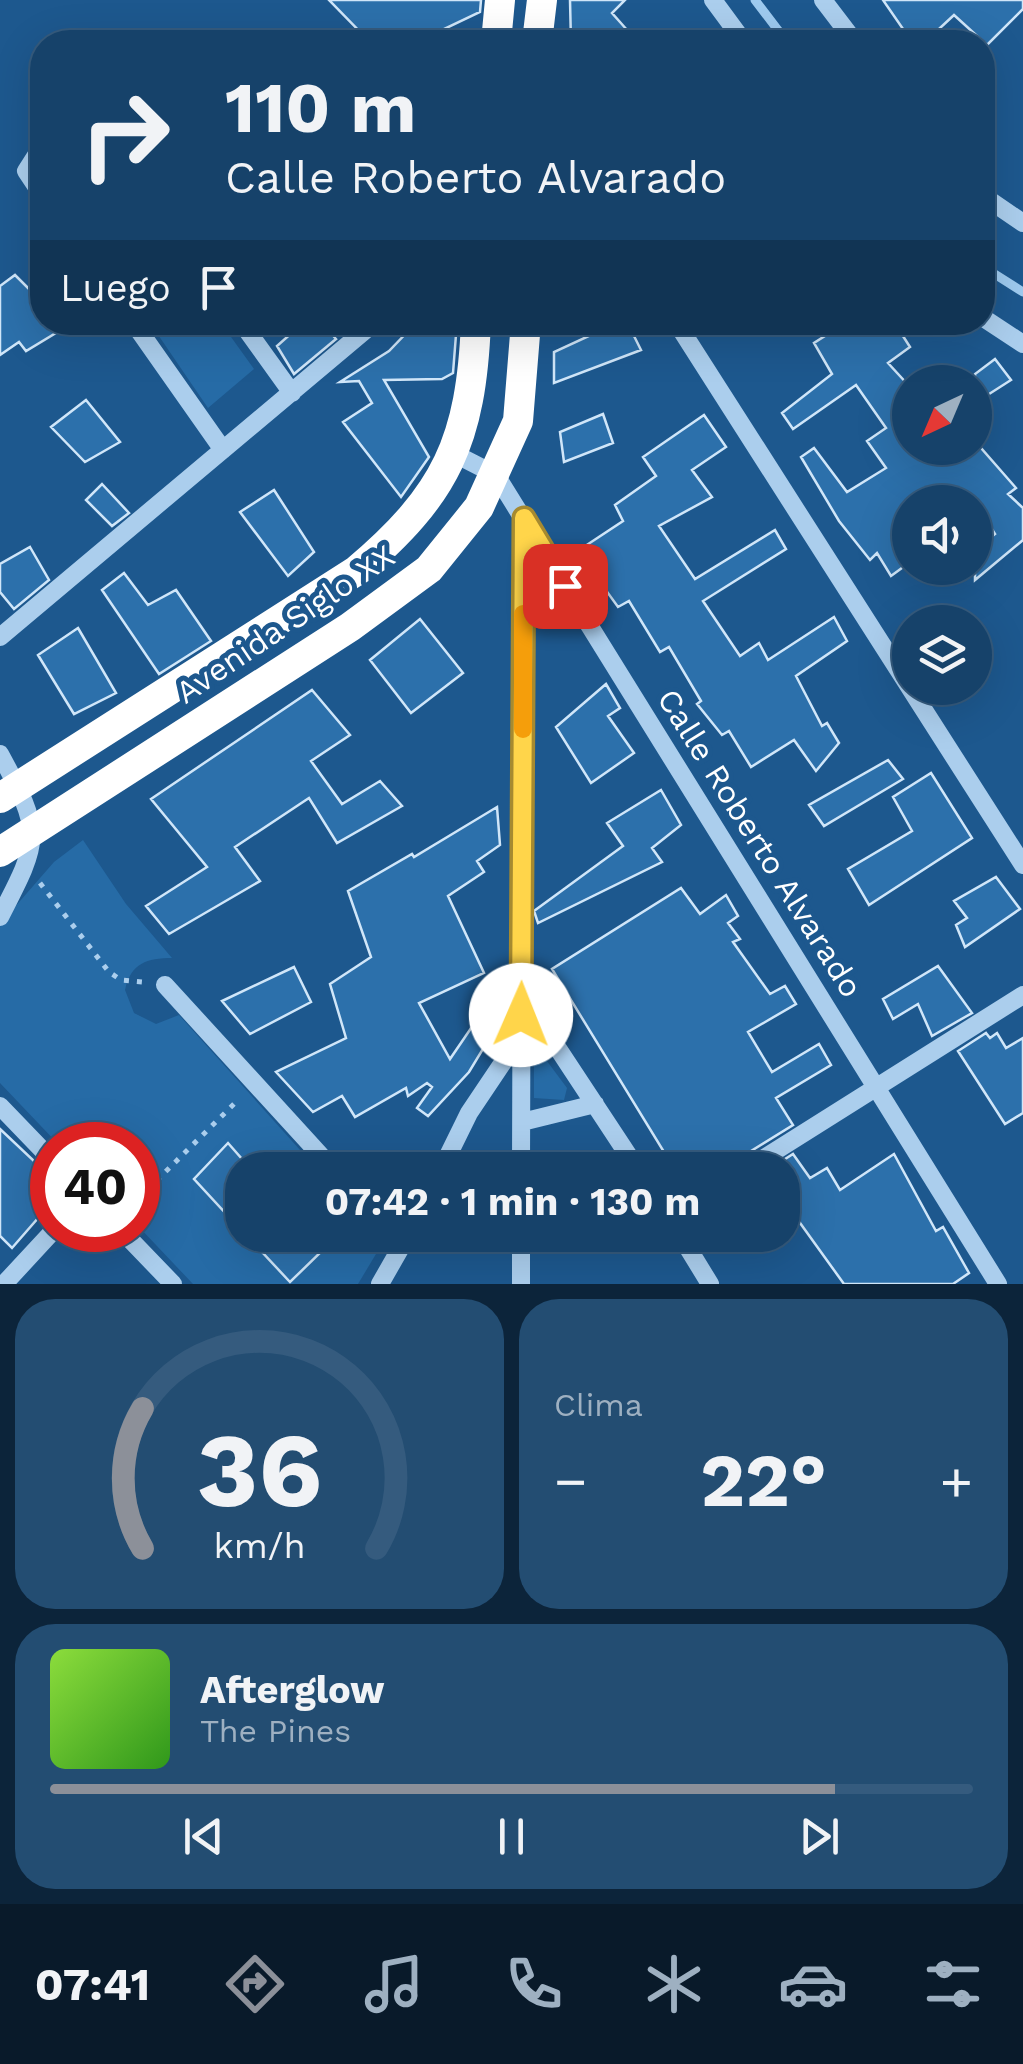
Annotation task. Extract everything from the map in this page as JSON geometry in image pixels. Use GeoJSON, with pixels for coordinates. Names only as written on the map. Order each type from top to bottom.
{"type":"FeatureCollection","features":[{"type":"Feature","properties":{"kind":"highway"},"geometry":{"type":"LineString","coordinates":[[497,30],[500,0]]}},
{"type":"Feature","properties":{"kind":"highway"},"geometry":{"type":"LineString","coordinates":[[538,30],[542,0]]}},
{"type":"Feature","properties":{"kind":"highway","name":"Avenida Siglo XX"},"geometry":{"type":"LineString","coordinates":[[9,792],[356,571],[403,531],[435,490],[461,436],[474,378],[476,335]]}},
{"type":"Feature","properties":{"kind":"highway","name":"Avenida Siglo XX"},"geometry":{"type":"LineString","coordinates":[[13,859],[35,828],[389,601],[429,569],[479,507],[496,475],[518,421],[525,335]]}},
{"type":"Feature","properties":{"kind":"street"},"geometry":{"type":"LineString","coordinates":[[713,0],[735,30]]}},
{"type":"Feature","properties":{"kind":"street"},"geometry":{"type":"LineString","coordinates":[[823,0],[845,30]]}},
{"type":"Feature","properties":{"kind":"street"},"geometry":{"type":"LineString","coordinates":[[995,204],[1023,222]]}},
{"type":"Feature","properties":{"kind":"street"},"geometry":{"type":"LineString","coordinates":[[995,326],[1023,344]]}},
{"type":"Feature","properties":{"kind":"street"},"geometry":{"type":"LineString","coordinates":[[142,335],[223,450]]}},
{"type":"Feature","properties":{"kind":"street"},"geometry":{"type":"LineString","coordinates":[[250,335],[292,392]]}},
{"type":"Feature","properties":{"kind":"street"},"geometry":{"type":"LineString","coordinates":[[0,637],[360,335]]}},
{"type":"Feature","properties":{"kind":"street"},"geometry":{"type":"LineString","coordinates":[[684,335],[1023,864]]}},
{"type":"Feature","properties":{"kind":"street","name":"Calle Roberto Alvarado"},"geometry":{"type":"LineString","coordinates":[[453,453],[496,475],[998,1284]]}},
{"type":"Feature","properties":{"kind":"street"},"geometry":{"type":"LineString","coordinates":[[522,1152],[524,518]]}},
{"type":"Feature","properties":{"kind":"street"},"geometry":{"type":"LineString","coordinates":[[0,754],[9,792],[35,828]]}},
{"type":"Feature","properties":{"kind":"street"},"geometry":{"type":"LineString","coordinates":[[0,917],[13,859]]}},
{"type":"Feature","properties":{"kind":"street"},"geometry":{"type":"LineString","coordinates":[[166,984],[318,1152]]}},
{"type":"Feature","properties":{"kind":"street"},"geometry":{"type":"LineString","coordinates":[[522,993],[626,1152]]}},
{"type":"Feature","properties":{"kind":"street"},"geometry":{"type":"LineString","coordinates":[[774,1152],[1023,996]]}},
{"type":"Feature","properties":{"kind":"street"},"geometry":{"type":"LineString","coordinates":[[449,1152],[520,1036]]}},
{"type":"Feature","properties":{"kind":"street"},"geometry":{"type":"LineString","coordinates":[[522,1122],[595,1104]]}},
{"type":"Feature","properties":{"kind":"street"},"geometry":{"type":"LineString","coordinates":[[0,1106],[30,1137]]}},
{"type":"Feature","properties":{"kind":"street"},"geometry":{"type":"LineString","coordinates":[[4,1284],[34,1252]]}},
{"type":"Feature","properties":{"kind":"street"},"geometry":{"type":"LineString","coordinates":[[142,1252],[173,1284]]}},
{"type":"Feature","properties":{"kind":"street"},"geometry":{"type":"LineString","coordinates":[[380,1284],[395,1252]]}},
{"type":"Feature","properties":{"kind":"street"},"geometry":{"type":"LineString","coordinates":[[521,1252],[521,1284]]}},
{"type":"Feature","properties":{"kind":"street"},"geometry":{"type":"LineString","coordinates":[[690,1252],[710,1284]]}},
{"type":"Feature","properties":{"kind":"path"},"geometry":{"type":"LineString","coordinates":[[13,859],[109,972],[121,980],[166,984]]}},
{"type":"Feature","properties":{"kind":"path"},"geometry":{"type":"LineString","coordinates":[[160,1177],[255,1083]]}},
{"type":"Feature","properties":{"kind":"shaded area"},"geometry":{"type":"Polygon","coordinates":[[[158,335],[230,335],[254,369],[208,408],[158,335]]]}},
{"type":"Feature","properties":{"kind":"shaded area"},"geometry":{"type":"Polygon","coordinates":[[[83,840],[126,904],[172,958],[148,961],[131,974],[125,990],[134,1013],[156,1024],[179,1015],[302,1152],[225,1152],[225,1252],[376,1252],[358,1284],[193,1284],[160,1249],[160,1122],[37,1122],[0,1083],[0,924],[54,862],[83,840]]]}},
{"type":"Feature","properties":{"kind":"shaded area"},"geometry":{"type":"Polygon","coordinates":[[[538,1049],[567,1088],[564,1100],[534,1098],[534,1054],[538,1049]]]}},
{"type":"Feature","properties":{"kind":"building"},"geometry":{"type":"Polygon","coordinates":[[[329,0],[481,0],[480,12],[442,30],[358,30],[329,0]]]}},
{"type":"Feature","properties":{"kind":"building"},"geometry":{"type":"Polygon","coordinates":[[[570,0],[625,0],[612,13],[627,30],[571,30],[570,0]]]}},
{"type":"Feature","properties":{"kind":"building"},"geometry":{"type":"Polygon","coordinates":[[[883,0],[1023,0],[1023,9],[995,37],[995,30],[970,30],[954,15],[938,30],[904,30],[883,0]]]}},
{"type":"Feature","properties":{"kind":"building"},"geometry":{"type":"Polygon","coordinates":[[[15,275],[30,290],[30,335],[52,335],[26,351],[19,342],[0,355],[0,286],[15,275]]]}},
{"type":"Feature","properties":{"kind":"building"},"geometry":{"type":"Polygon","coordinates":[[[289,335],[332,335],[336,339],[294,374],[277,346],[289,335]]]}},
{"type":"Feature","properties":{"kind":"building"},"geometry":{"type":"Polygon","coordinates":[[[404,335],[456,335],[453,373],[442,379],[384,380],[429,457],[401,497],[343,422],[372,403],[359,381],[340,382],[389,351],[404,335]]]}},
{"type":"Feature","properties":{"kind":"building"},"geometry":{"type":"Polygon","coordinates":[[[634,335],[641,350],[554,383],[554,352],[589,336],[634,335]]]}},
{"type":"Feature","properties":{"kind":"building"},"geometry":{"type":"Polygon","coordinates":[[[827,335],[902,335],[910,347],[888,363],[892,367],[892,465],[992,465],[992,461],[1016,488],[1008,494],[1023,508],[1023,540],[992,566],[995,534],[992,485],[892,485],[892,575],[877,553],[870,560],[839,521],[801,457],[814,448],[847,492],[886,468],[867,441],[886,428],[856,385],[793,429],[782,413],[832,374],[814,343],[827,335]]]}},
{"type":"Feature","properties":{"kind":"building"},"geometry":{"type":"Polygon","coordinates":[[[995,359],[1011,380],[992,392],[992,365],[987,365],[995,359]]]}},
{"type":"Feature","properties":{"kind":"building"},"geometry":{"type":"Polygon","coordinates":[[[86,400],[120,442],[85,462],[51,427],[86,400]]]}},
{"type":"Feature","properties":{"kind":"building"},"geometry":{"type":"Polygon","coordinates":[[[603,414],[613,443],[564,462],[560,432],[603,414]]]}},
{"type":"Feature","properties":{"kind":"building"},"geometry":{"type":"Polygon","coordinates":[[[704,415],[726,447],[692,470],[712,497],[659,526],[695,579],[775,530],[786,549],[703,601],[740,656],[759,643],[768,660],[834,617],[847,641],[796,676],[822,726],[827,723],[839,743],[816,771],[794,740],[751,767],[729,731],[722,735],[697,704],[701,701],[669,647],[660,652],[629,601],[618,607],[592,571],[577,580],[564,560],[623,521],[615,505],[656,476],[643,457],[704,415]]]}},
{"type":"Feature","properties":{"kind":"building"},"geometry":{"type":"Polygon","coordinates":[[[102,484],[129,513],[112,526],[86,500],[102,484]]]}},
{"type":"Feature","properties":{"kind":"building"},"geometry":{"type":"Polygon","coordinates":[[[274,490],[314,552],[288,576],[240,512],[274,490]]]}},
{"type":"Feature","properties":{"kind":"building"},"geometry":{"type":"Polygon","coordinates":[[[30,547],[49,580],[14,609],[0,592],[0,564],[30,547]]]}},
{"type":"Feature","properties":{"kind":"building"},"geometry":{"type":"Polygon","coordinates":[[[124,573],[148,605],[176,590],[211,641],[159,674],[102,590],[124,573]]]}},
{"type":"Feature","properties":{"kind":"building"},"geometry":{"type":"Polygon","coordinates":[[[420,619],[463,673],[411,713],[370,660],[420,619]]]}},
{"type":"Feature","properties":{"kind":"building"},"geometry":{"type":"Polygon","coordinates":[[[78,628],[116,693],[74,714],[38,655],[78,628]]]}},
{"type":"Feature","properties":{"kind":"building"},"geometry":{"type":"Polygon","coordinates":[[[606,684],[620,708],[608,716],[634,753],[591,783],[556,727],[606,684]]]}},
{"type":"Feature","properties":{"kind":"building"},"geometry":{"type":"Polygon","coordinates":[[[312,690],[350,735],[311,761],[342,804],[380,781],[402,806],[337,843],[309,798],[235,847],[260,881],[169,934],[146,906],[207,867],[151,799],[312,690]]]}},
{"type":"Feature","properties":{"kind":"building"},"geometry":{"type":"Polygon","coordinates":[[[888,760],[903,779],[824,826],[809,805],[888,760]]]}},
{"type":"Feature","properties":{"kind":"building"},"geometry":{"type":"Polygon","coordinates":[[[931,773],[972,838],[869,905],[848,869],[912,831],[893,797],[931,773]]]}},
{"type":"Feature","properties":{"kind":"building"},"geometry":{"type":"Polygon","coordinates":[[[661,790],[681,825],[652,848],[662,862],[538,923],[534,911],[623,846],[607,823],[661,790]]]}},
{"type":"Feature","properties":{"kind":"building"},"geometry":{"type":"Polygon","coordinates":[[[497,807],[500,845],[477,861],[484,872],[448,896],[484,973],[419,1003],[450,1059],[493,996],[509,1006],[469,1072],[428,1116],[417,1108],[432,1087],[427,1083],[408,1096],[406,1088],[355,1117],[342,1096],[313,1112],[276,1072],[346,1038],[330,984],[371,957],[348,891],[497,807]]]}},
{"type":"Feature","properties":{"kind":"building"},"geometry":{"type":"Polygon","coordinates":[[[996,877],[1020,909],[965,947],[956,925],[967,918],[954,901],[996,877]]]}},
{"type":"Feature","properties":{"kind":"building"},"geometry":{"type":"Polygon","coordinates":[[[681,888],[700,914],[726,895],[738,916],[728,923],[740,939],[733,942],[770,994],[785,986],[796,1004],[748,1032],[772,1072],[819,1044],[831,1065],[776,1098],[793,1125],[749,1152],[664,1152],[552,969],[681,888]]]}},
{"type":"Feature","properties":{"kind":"building"},"geometry":{"type":"Polygon","coordinates":[[[938,966],[972,1013],[932,1036],[918,1004],[893,1019],[883,999],[938,966]]]}},
{"type":"Feature","properties":{"kind":"building"},"geometry":{"type":"Polygon","coordinates":[[[294,967],[311,1002],[250,1034],[222,1001],[294,967]]]}},
{"type":"Feature","properties":{"kind":"building"},"geometry":{"type":"Polygon","coordinates":[[[986,1033],[990,1038],[997,1033],[1006,1048],[1023,1038],[1023,1113],[1005,1124],[958,1051],[986,1033]]]}},
{"type":"Feature","properties":{"kind":"building"},"geometry":{"type":"Polygon","coordinates":[[[0,1129],[30,1157],[30,1227],[12,1248],[0,1236],[0,1129]]]}},
{"type":"Feature","properties":{"kind":"building"},"geometry":{"type":"Polygon","coordinates":[[[228,1143],[236,1152],[225,1152],[225,1213],[194,1179],[228,1143]]]}},
{"type":"Feature","properties":{"kind":"building"},"geometry":{"type":"Polygon","coordinates":[[[894,1154],[936,1231],[943,1227],[969,1273],[953,1284],[844,1284],[800,1223],[800,1164],[810,1178],[827,1168],[840,1190],[894,1154]]]}},
{"type":"Feature","properties":{"kind":"building"},"geometry":{"type":"Polygon","coordinates":[[[262,1252],[321,1252],[290,1282],[262,1252]]]}},
{"type":"Feature","properties":{"kind":"waterway"},"geometry":{"type":"LineString","coordinates":[[755,0],[778,30]]}},
{"type":"Feature","properties":{"kind":"waterway"},"geometry":{"type":"LineString","coordinates":[[995,274],[1023,292]]}},
{"type":"Feature","properties":{"kind":"slow traffic"},"geometry":{"type":"LineString","coordinates":[[523,614],[523,729]]}},
{"type":"Feature","properties":{"kind":"route"},"geometry":{"type":"LineString","coordinates":[[521,1015],[524,518],[565,586]]}}]}
